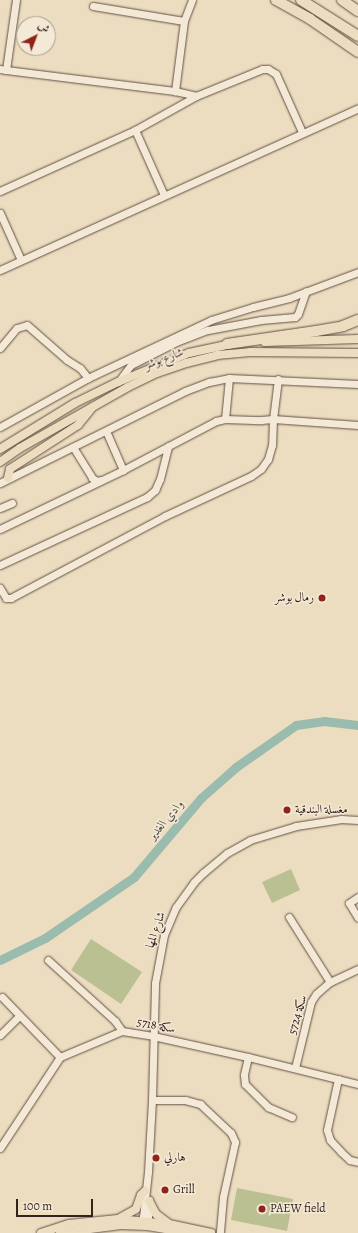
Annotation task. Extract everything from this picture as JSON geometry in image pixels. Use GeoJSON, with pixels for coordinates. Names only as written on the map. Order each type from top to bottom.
{"type":"FeatureCollection","features":[{"type":"Feature","properties":{"kind":"highway"},"geometry":{"type":"LineString","coordinates":[[276,0],[325,29],[358,52]]}},
{"type":"Feature","properties":{"kind":"highway"},"geometry":{"type":"LineString","coordinates":[[301,0],[358,36]]}},
{"type":"Feature","properties":{"kind":"highway"},"geometry":{"type":"LineString","coordinates":[[342,0],[358,11]]}},
{"type":"Feature","properties":{"kind":"highway"},"geometry":{"type":"LineString","coordinates":[[227,344],[344,326],[358,320]]}},
{"type":"Feature","properties":{"kind":"main road","name":"شارع بوشر"},"geometry":{"type":"LineString","coordinates":[[0,449],[75,403],[118,382],[189,353],[227,344],[358,339]]}},
{"type":"Feature","properties":{"kind":"main road","name":"شارع بوشر"},"geometry":{"type":"LineString","coordinates":[[0,462],[20,448],[94,406],[157,374],[217,356],[250,352],[358,353]]}},
{"type":"Feature","properties":{"kind":"main road"},"geometry":{"type":"LineString","coordinates":[[8,478],[10,469],[78,425],[94,406]]}},
{"type":"Feature","properties":{"kind":"main road"},"geometry":{"type":"LineString","coordinates":[[118,1219],[136,1209],[141,1195],[145,1191]]}},
{"type":"Feature","properties":{"kind":"main road"},"geometry":{"type":"LineString","coordinates":[[149,1201],[156,1214],[169,1224]]}},
{"type":"Feature","properties":{"kind":"main road"},"geometry":{"type":"LineString","coordinates":[[41,1233],[69,1224],[118,1219],[188,1233]]}},
{"type":"Feature","properties":{"kind":"main road"},"geometry":{"type":"LineString","coordinates":[[60,1233],[102,1226],[144,1223],[169,1224],[211,1233]]}},
{"type":"Feature","properties":{"kind":"street"},"geometry":{"type":"LineString","coordinates":[[14,0],[3,70],[175,91],[196,96]]}},
{"type":"Feature","properties":{"kind":"street"},"geometry":{"type":"LineString","coordinates":[[175,91],[184,21],[192,0]]}},
{"type":"Feature","properties":{"kind":"street"},"geometry":{"type":"LineString","coordinates":[[93,6],[184,21]]}},
{"type":"Feature","properties":{"kind":"street"},"geometry":{"type":"LineString","coordinates":[[0,191],[135,130],[196,96],[262,69],[268,69],[276,74],[302,132]]}},
{"type":"Feature","properties":{"kind":"street"},"geometry":{"type":"LineString","coordinates":[[0,270],[302,132],[358,108]]}},
{"type":"Feature","properties":{"kind":"street"},"geometry":{"type":"LineString","coordinates":[[135,130],[164,195]]}},
{"type":"Feature","properties":{"kind":"street"},"geometry":{"type":"LineString","coordinates":[[0,213],[21,260]]}},
{"type":"Feature","properties":{"kind":"street"},"geometry":{"type":"LineString","coordinates":[[0,427],[88,378],[211,320],[289,298],[358,272]]}},
{"type":"Feature","properties":{"kind":"street"},"geometry":{"type":"LineString","coordinates":[[118,382],[130,365],[176,342],[216,328],[261,320],[295,317],[298,314],[306,291]]}},
{"type":"Feature","properties":{"kind":"street"},"geometry":{"type":"LineString","coordinates":[[289,298],[300,307]]}},
{"type":"Feature","properties":{"kind":"street"},"geometry":{"type":"LineString","coordinates":[[0,348],[17,328],[27,325],[67,360],[80,368],[88,378]]}},
{"type":"Feature","properties":{"kind":"street"},"geometry":{"type":"LineString","coordinates":[[225,418],[229,378]]}},
{"type":"Feature","properties":{"kind":"street"},"geometry":{"type":"LineString","coordinates":[[0,483],[190,389],[209,382],[229,378],[278,379],[358,384]]}},
{"type":"Feature","properties":{"kind":"street"},"geometry":{"type":"LineString","coordinates":[[0,588],[6,598],[11,598],[165,516],[251,476],[261,469],[268,459],[272,445],[278,379]]}},
{"type":"Feature","properties":{"kind":"street"},"geometry":{"type":"LineString","coordinates":[[0,529],[103,480],[216,421],[225,418],[260,420],[274,419],[358,425]]}},
{"type":"Feature","properties":{"kind":"street"},"geometry":{"type":"LineString","coordinates":[[106,431],[123,470]]}},
{"type":"Feature","properties":{"kind":"street"},"geometry":{"type":"LineString","coordinates":[[0,565],[147,497],[154,490],[160,479],[168,446]]}},
{"type":"Feature","properties":{"kind":"street"},"geometry":{"type":"LineString","coordinates":[[73,447],[92,478],[97,482],[103,480]]}},
{"type":"Feature","properties":{"kind":"street"},"geometry":{"type":"LineString","coordinates":[[0,508],[12,503]]}},
{"type":"Feature","properties":{"kind":"street","name":"شارع المها"},"geometry":{"type":"LineString","coordinates":[[144,1223],[149,1201],[148,1172],[152,1100],[155,983],[164,935],[176,907],[194,882],[228,853],[263,835],[296,826],[319,822],[358,820]]}},
{"type":"Feature","properties":{"kind":"street"},"geometry":{"type":"LineString","coordinates":[[358,897],[349,903],[358,918]]}},
{"type":"Feature","properties":{"kind":"street"},"geometry":{"type":"LineString","coordinates":[[289,917],[330,982]]}},
{"type":"Feature","properties":{"kind":"street"},"geometry":{"type":"LineString","coordinates":[[48,960],[115,1021],[122,1031]]}},
{"type":"Feature","properties":{"kind":"street","name":"سكة 5724"},"geometry":{"type":"LineString","coordinates":[[295,1068],[311,1002],[316,994],[330,982],[358,969]]}},
{"type":"Feature","properties":{"kind":"street"},"geometry":{"type":"LineString","coordinates":[[0,1148],[60,1057],[2,997]]}},
{"type":"Feature","properties":{"kind":"street"},"geometry":{"type":"LineString","coordinates":[[0,1035],[19,1016]]}},
{"type":"Feature","properties":{"kind":"street","name":"سكة 5718"},"geometry":{"type":"LineString","coordinates":[[60,1057],[122,1031],[153,1036],[248,1057],[358,1084]]}},
{"type":"Feature","properties":{"kind":"street"},"geometry":{"type":"LineString","coordinates":[[248,1057],[244,1075],[245,1084],[268,1107],[292,1117]]}},
{"type":"Feature","properties":{"kind":"street"},"geometry":{"type":"LineString","coordinates":[[338,1079],[327,1130],[330,1140],[341,1152],[350,1160],[358,1162]]}},
{"type":"Feature","properties":{"kind":"street"},"geometry":{"type":"LineString","coordinates":[[152,1100],[185,1100],[200,1104],[231,1132],[235,1142],[223,1197],[220,1233]]}},
{"type":"Feature","properties":{"kind":"street","name":"شارع المها"},"geometry":{"type":"LineString","coordinates":[[144,1223],[145,1191],[148,1172]]}},
{"type":"Feature","properties":{"kind":"green space"},"geometry":{"type":"Polygon","coordinates":[[[291,869],[300,890],[272,903],[262,882],[291,869]]]}},
{"type":"Feature","properties":{"kind":"green space"},"geometry":{"type":"Polygon","coordinates":[[[91,939],[142,972],[121,1004],[71,970],[91,939]]]}},
{"type":"Feature","properties":{"kind":"green space","name":"PAEW field"},"geometry":{"type":"Polygon","coordinates":[[[237,1188],[293,1199],[287,1231],[231,1220],[237,1188]]]}},
{"type":"Feature","properties":{"kind":"waterway","name":"وادي الغدير"},"geometry":{"type":"LineString","coordinates":[[0,960],[45,938],[134,877],[201,798],[236,767],[296,725],[324,721],[358,725]]}},
{"type":"Feature","properties":{"kind":"place","name":"رمال بوشر"},"geometry":{"type":"Point","coordinates":[322,598]}},
{"type":"Feature","properties":{"kind":"place","name":"مغسلة البندقية"},"geometry":{"type":"Point","coordinates":[287,810]}},
{"type":"Feature","properties":{"kind":"place","name":"هارلي"},"geometry":{"type":"Point","coordinates":[156,1158]}},
{"type":"Feature","properties":{"kind":"place","name":"Grill"},"geometry":{"type":"Point","coordinates":[165,1190]}},
{"type":"Feature","properties":{"kind":"place","name":"PAEW field"},"geometry":{"type":"Point","coordinates":[262,1209]}}]}
